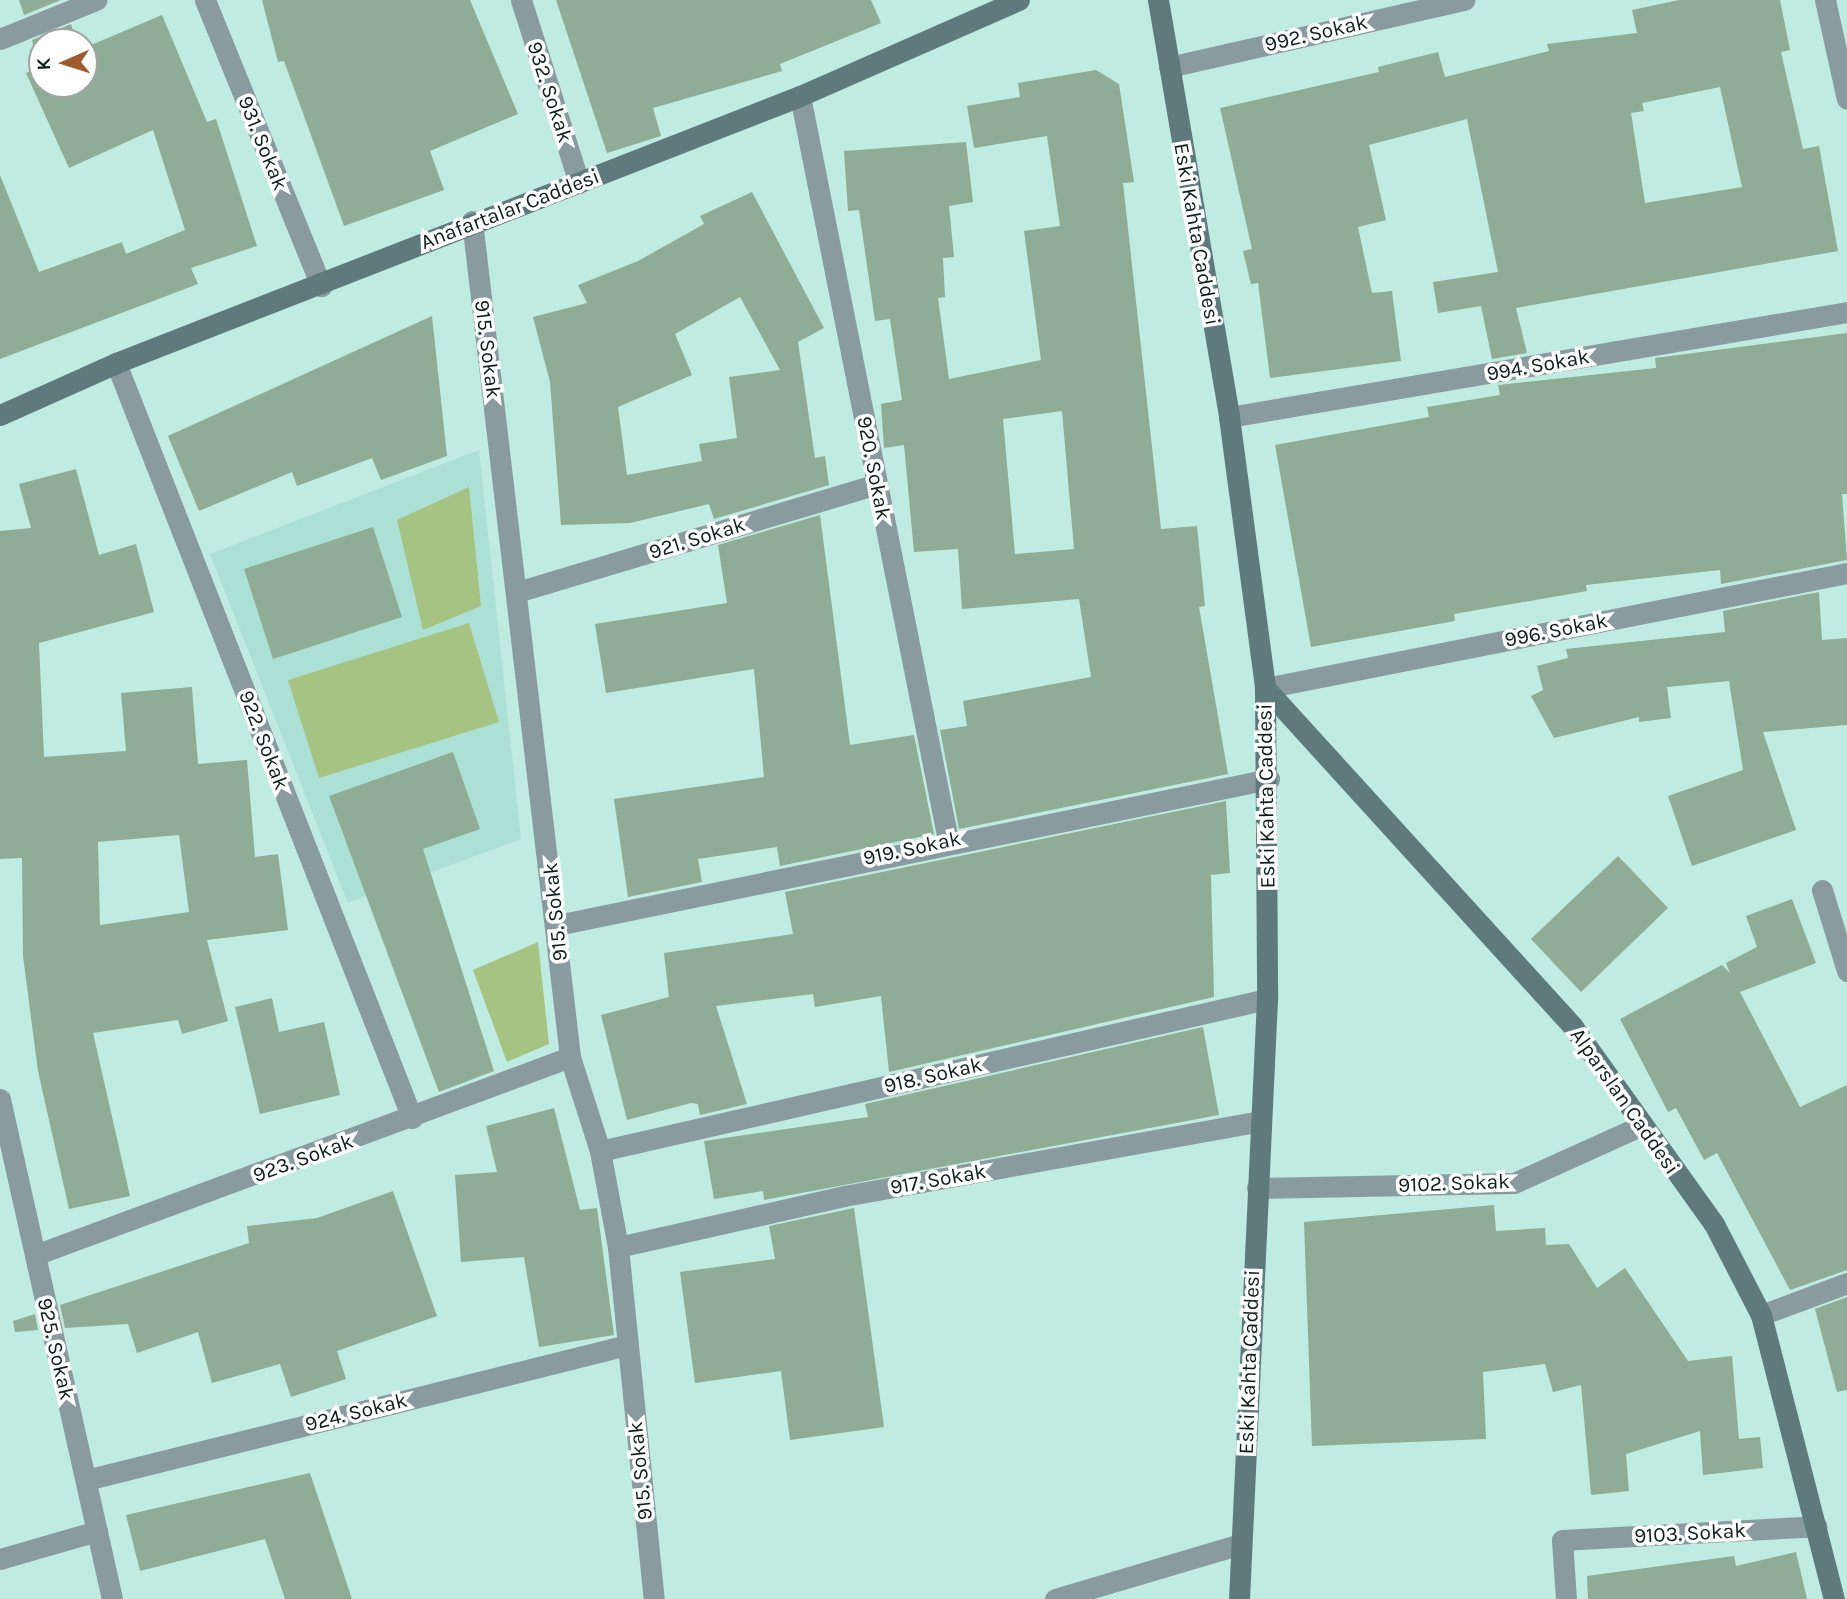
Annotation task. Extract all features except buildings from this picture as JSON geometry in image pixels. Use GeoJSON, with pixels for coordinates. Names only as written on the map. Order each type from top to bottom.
{"type":"FeatureCollection","features":[{"type":"Feature","properties":{"kind":"street"},"geometry":{"type":"LineString","coordinates":[[0,38],[96,0]]}},
{"type":"Feature","properties":{"kind":"street","name":"931. Sokak"},"geometry":{"type":"LineString","coordinates":[[205,0],[321,286]]}},
{"type":"Feature","properties":{"kind":"street","name":"932. Sokak"},"geometry":{"type":"LineString","coordinates":[[521,0],[579,183]]}},
{"type":"Feature","properties":{"kind":"street","name":"Anafartalar Caddesi"},"geometry":{"type":"LineString","coordinates":[[0,415],[116,363],[321,286],[472,222],[800,96],[1019,0]]}},
{"type":"Feature","properties":{"kind":"street","name":"Eski Kahta Caddesi"},"geometry":{"type":"LineString","coordinates":[[1158,0],[1229,417],[1265,688],[1269,779],[1267,999],[1256,1188],[1239,1599]]}},
{"type":"Feature","properties":{"kind":"street","name":"992. Sokak"},"geometry":{"type":"LineString","coordinates":[[1169,67],[1464,0]]}},
{"type":"Feature","properties":{"kind":"street"},"geometry":{"type":"LineString","coordinates":[[1825,0],[1847,99]]}},
{"type":"Feature","properties":{"kind":"street","name":"920. Sokak"},"geometry":{"type":"LineString","coordinates":[[800,96],[948,840]]}},
{"type":"Feature","properties":{"kind":"street","name":"915. Sokak"},"geometry":{"type":"LineString","coordinates":[[472,222],[570,1058],[600,1151],[618,1247],[653,1599]]}},
{"type":"Feature","properties":{"kind":"street","name":"994. Sokak"},"geometry":{"type":"LineString","coordinates":[[1229,417],[1847,312]]}},
{"type":"Feature","properties":{"kind":"street","name":"922. Sokak"},"geometry":{"type":"LineString","coordinates":[[116,363],[412,1118]]}},
{"type":"Feature","properties":{"kind":"street","name":"921. Sokak"},"geometry":{"type":"LineString","coordinates":[[517,592],[877,484]]}},
{"type":"Feature","properties":{"kind":"street","name":"996. Sokak"},"geometry":{"type":"LineString","coordinates":[[1265,688],[1847,573]]}},
{"type":"Feature","properties":{"kind":"street","name":"Alparslan Caddesi"},"geometry":{"type":"LineString","coordinates":[[1265,688],[1573,1027],[1640,1126],[1714,1224],[1761,1315],[1818,1527],[1834,1599]]}},
{"type":"Feature","properties":{"kind":"street","name":"919. Sokak"},"geometry":{"type":"LineString","coordinates":[[556,925],[948,840],[1269,779]]}},
{"type":"Feature","properties":{"kind":"street"},"geometry":{"type":"LineString","coordinates":[[1822,890],[1847,971]]}},
{"type":"Feature","properties":{"kind":"street","name":"918. Sokak"},"geometry":{"type":"LineString","coordinates":[[600,1151],[1267,999]]}},
{"type":"Feature","properties":{"kind":"street","name":"923. Sokak"},"geometry":{"type":"LineString","coordinates":[[35,1255],[570,1058]]}},
{"type":"Feature","properties":{"kind":"street","name":"925. Sokak"},"geometry":{"type":"LineString","coordinates":[[0,1099],[9,1183],[35,1255],[112,1599]]}},
{"type":"Feature","properties":{"kind":"street","name":"917. Sokak"},"geometry":{"type":"LineString","coordinates":[[618,1247],[844,1196],[1260,1121]]}},
{"type":"Feature","properties":{"kind":"street","name":"9102. Sokak"},"geometry":{"type":"LineString","coordinates":[[1256,1188],[1514,1183],[1640,1126]]}},
{"type":"Feature","properties":{"kind":"street"},"geometry":{"type":"LineString","coordinates":[[1761,1315],[1847,1283]]}},
{"type":"Feature","properties":{"kind":"street","name":"924. Sokak"},"geometry":{"type":"LineString","coordinates":[[86,1480],[627,1345]]}},
{"type":"Feature","properties":{"kind":"street","name":"9103. Sokak"},"geometry":{"type":"LineString","coordinates":[[1566,1599],[1562,1540],[1818,1527]]}},
{"type":"Feature","properties":{"kind":"street"},"geometry":{"type":"LineString","coordinates":[[0,1559],[97,1531]]}},
{"type":"Feature","properties":{"kind":"street"},"geometry":{"type":"LineString","coordinates":[[1055,1599],[1241,1544]]}},
{"type":"Feature","properties":{"kind":"shaded area"},"geometry":{"type":"Polygon","coordinates":[[[479,450],[521,839],[348,903],[210,554],[479,450]]]}},
{"type":"Feature","properties":{"kind":"green space"},"geometry":{"type":"Polygon","coordinates":[[[469,487],[481,606],[423,630],[397,520],[469,487]]]}},
{"type":"Feature","properties":{"kind":"green space"},"geometry":{"type":"Polygon","coordinates":[[[469,623],[499,722],[319,778],[288,680],[469,623]]]}},
{"type":"Feature","properties":{"kind":"green space"},"geometry":{"type":"Polygon","coordinates":[[[538,942],[549,1044],[507,1062],[473,970],[538,942]]]}}]}
